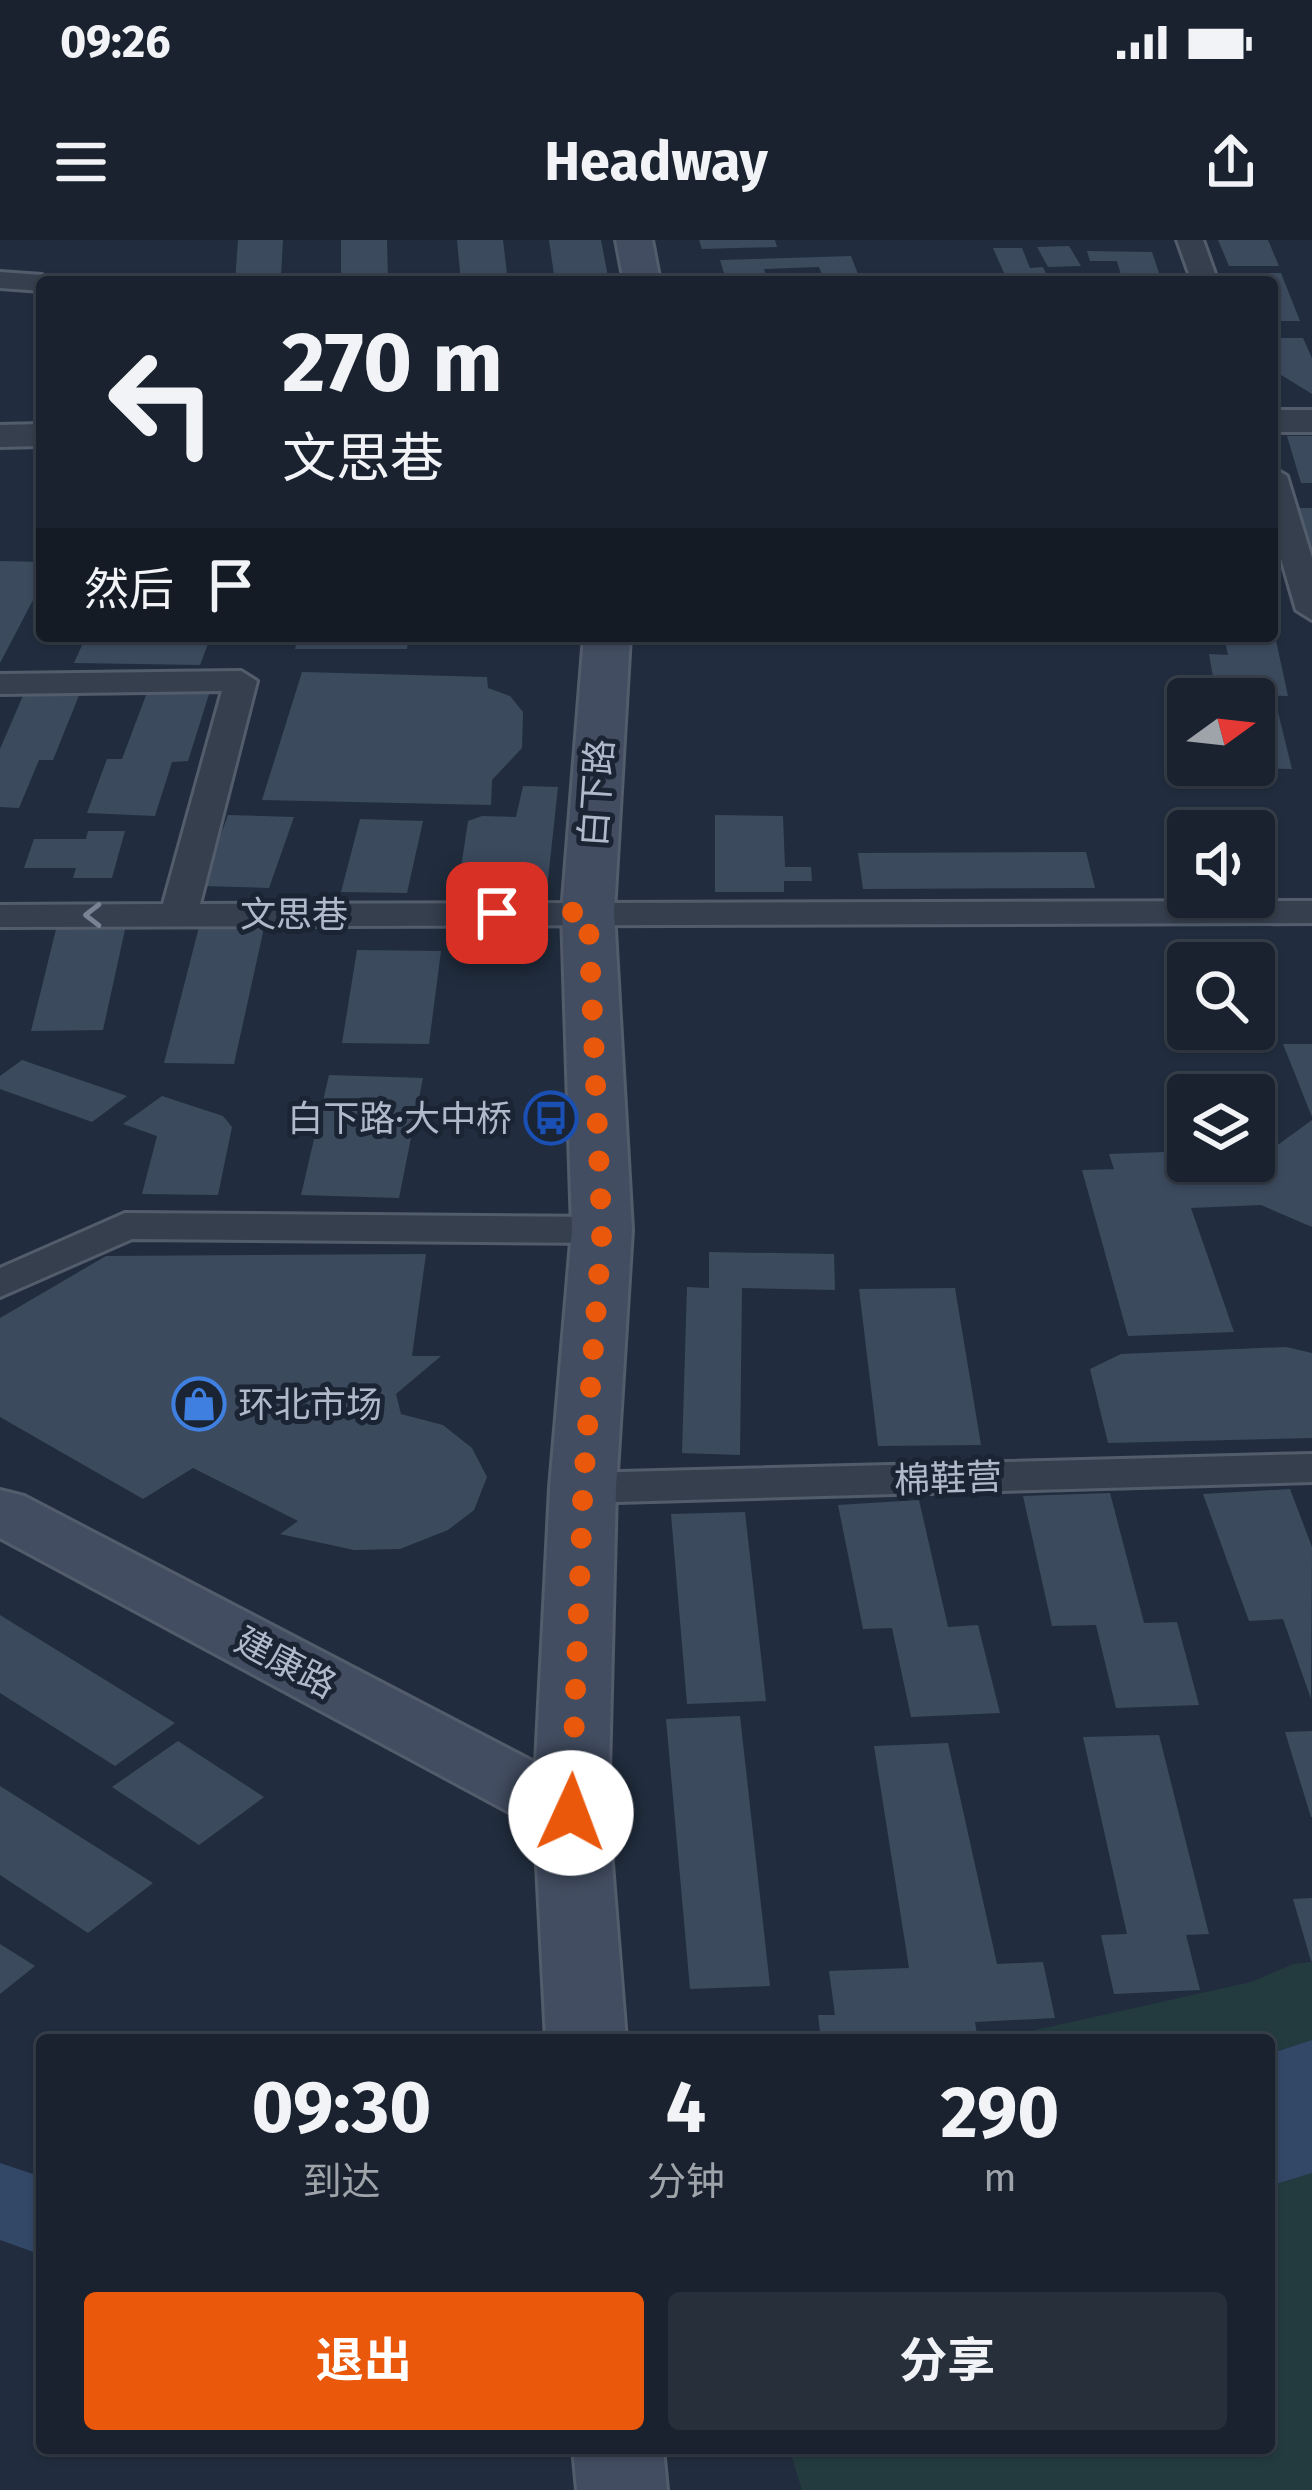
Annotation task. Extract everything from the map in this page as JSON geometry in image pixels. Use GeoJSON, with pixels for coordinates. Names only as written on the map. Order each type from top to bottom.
{"type":"FeatureCollection","features":[{"type":"Feature","properties":{"kind":"main road"},"geometry":{"type":"LineString","coordinates":[[634,240],[641,276]]}},
{"type":"Feature","properties":{"kind":"main road","name":"白下路"},"geometry":{"type":"LineString","coordinates":[[586,2034],[571,1813],[583,1489],[602,1231],[588,912],[607,642]]}},
{"type":"Feature","properties":{"kind":"main road","name":"建康路"},"geometry":{"type":"LineString","coordinates":[[0,1511],[571,1813]]}},
{"type":"Feature","properties":{"kind":"main road"},"geometry":{"type":"LineString","coordinates":[[619,2454],[622,2490]]}},
{"type":"Feature","properties":{"kind":"street"},"geometry":{"type":"LineString","coordinates":[[1190,240],[1203,276]]}},
{"type":"Feature","properties":{"kind":"street"},"geometry":{"type":"LineString","coordinates":[[0,280],[36,283]]}},
{"type":"Feature","properties":{"kind":"street"},"geometry":{"type":"LineString","coordinates":[[1278,421],[1312,422]]}},
{"type":"Feature","properties":{"kind":"street"},"geometry":{"type":"LineString","coordinates":[[0,436],[36,435]]}},
{"type":"Feature","properties":{"kind":"street"},"geometry":{"type":"LineString","coordinates":[[1278,496],[1312,610]]}},
{"type":"Feature","properties":{"kind":"street"},"geometry":{"type":"LineString","coordinates":[[0,684],[241,681],[179,915]]}},
{"type":"Feature","properties":{"kind":"street","name":"文思巷"},"geometry":{"type":"LineString","coordinates":[[0,916],[1312,912]]}},
{"type":"Feature","properties":{"kind":"street"},"geometry":{"type":"LineString","coordinates":[[0,1284],[125,1226],[602,1231]]}},
{"type":"Feature","properties":{"kind":"street","name":"棉鞋营"},"geometry":{"type":"LineString","coordinates":[[583,1489],[1312,1468]]}},
{"type":"Feature","properties":{"kind":"green space"},"geometry":{"type":"Polygon","coordinates":[[[1312,1962],[1312,2040],[1275,2052],[1275,2034],[1018,2034],[1251,1982],[1294,1964],[1312,1962]]]}},
{"type":"Feature","properties":{"kind":"green space"},"geometry":{"type":"Polygon","coordinates":[[[1312,2173],[1312,2490],[802,2490],[791,2454],[1275,2454],[1275,2184],[1312,2173]]]}},
{"type":"Feature","properties":{"kind":"water"},"geometry":{"type":"Polygon","coordinates":[[[1312,2040],[1312,2173],[1275,2184],[1275,2052],[1312,2040]]]}},
{"type":"Feature","properties":{"kind":"building"},"geometry":{"type":"Polygon","coordinates":[[[238,240],[283,240],[281,275],[341,274],[341,240],[387,240],[388,276],[235,276],[238,240]]]}},
{"type":"Feature","properties":{"kind":"building"},"geometry":{"type":"Polygon","coordinates":[[[457,240],[503,240],[507,276],[460,276],[457,240]]]}},
{"type":"Feature","properties":{"kind":"building"},"geometry":{"type":"Polygon","coordinates":[[[549,240],[601,240],[608,276],[554,276],[549,240]]]}},
{"type":"Feature","properties":{"kind":"building"},"geometry":{"type":"Polygon","coordinates":[[[699,240],[775,240],[777,247],[702,249],[699,240]]]}},
{"type":"Feature","properties":{"kind":"building"},"geometry":{"type":"Polygon","coordinates":[[[1218,240],[1268,240],[1279,266],[1229,266],[1218,240]]]}},
{"type":"Feature","properties":{"kind":"building"},"geometry":{"type":"Polygon","coordinates":[[[1069,246],[1081,266],[1048,267],[1037,247],[1069,246]]]}},
{"type":"Feature","properties":{"kind":"building"},"geometry":{"type":"Polygon","coordinates":[[[993,248],[1022,248],[1030,268],[1043,267],[1047,276],[989,274],[1004,273],[993,248]]]}},
{"type":"Feature","properties":{"kind":"building"},"geometry":{"type":"Polygon","coordinates":[[[1087,251],[1152,252],[1160,276],[1121,276],[1117,261],[1090,261],[1087,251]]]}},
{"type":"Feature","properties":{"kind":"building"},"geometry":{"type":"Polygon","coordinates":[[[851,256],[859,276],[823,276],[819,267],[764,269],[766,276],[725,276],[720,260],[851,256]]]}},
{"type":"Feature","properties":{"kind":"building"},"geometry":{"type":"Polygon","coordinates":[[[1281,273],[1300,321],[1278,321],[1278,276],[1231,276],[1281,273]]]}},
{"type":"Feature","properties":{"kind":"building"},"geometry":{"type":"Polygon","coordinates":[[[1278,338],[1303,338],[1312,358],[1312,394],[1278,373],[1278,338]]]}},
{"type":"Feature","properties":{"kind":"building"},"geometry":{"type":"Polygon","coordinates":[[[1287,436],[1312,436],[1312,483],[1301,483],[1287,436]]]}},
{"type":"Feature","properties":{"kind":"building"},"geometry":{"type":"Polygon","coordinates":[[[1294,508],[1312,508],[1312,563],[1294,508]]]}},
{"type":"Feature","properties":{"kind":"building"},"geometry":{"type":"Polygon","coordinates":[[[0,561],[36,562],[36,594],[0,663],[0,561]]]}},
{"type":"Feature","properties":{"kind":"building"},"geometry":{"type":"Polygon","coordinates":[[[83,642],[209,642],[200,665],[74,663],[83,642]]]}},
{"type":"Feature","properties":{"kind":"building"},"geometry":{"type":"Polygon","coordinates":[[[297,642],[408,642],[407,649],[295,649],[297,642]]]}},
{"type":"Feature","properties":{"kind":"building"},"geometry":{"type":"Polygon","coordinates":[[[1062,642],[1062,645],[1010,644],[1062,642]]]}},
{"type":"Feature","properties":{"kind":"building"},"geometry":{"type":"Polygon","coordinates":[[[1225,642],[1276,642],[1288,696],[1275,696],[1275,678],[1213,678],[1209,654],[1228,655],[1225,642]]]}},
{"type":"Feature","properties":{"kind":"building"},"geometry":{"type":"Polygon","coordinates":[[[302,672],[487,677],[488,688],[510,696],[523,712],[522,748],[492,780],[491,805],[262,800],[302,672]]]}},
{"type":"Feature","properties":{"kind":"building"},"geometry":{"type":"Polygon","coordinates":[[[148,690],[210,691],[188,761],[172,762],[155,816],[87,813],[107,759],[122,759],[148,690]]]}},
{"type":"Feature","properties":{"kind":"building"},"geometry":{"type":"Polygon","coordinates":[[[25,691],[80,693],[53,760],[39,760],[19,808],[0,807],[0,749],[25,691]]]}},
{"type":"Feature","properties":{"kind":"building"},"geometry":{"type":"Polygon","coordinates":[[[1275,704],[1276,704],[1292,769],[1275,769],[1275,704]]]}},
{"type":"Feature","properties":{"kind":"building"},"geometry":{"type":"Polygon","coordinates":[[[523,786],[558,787],[547,889],[528,898],[481,897],[458,888],[468,821],[482,816],[516,817],[523,786]]]}},
{"type":"Feature","properties":{"kind":"building"},"geometry":{"type":"Polygon","coordinates":[[[228,815],[294,817],[269,888],[202,886],[228,815]]]}},
{"type":"Feature","properties":{"kind":"building"},"geometry":{"type":"Polygon","coordinates":[[[715,815],[783,816],[785,867],[811,867],[812,881],[784,881],[784,892],[715,892],[715,815]]]}},
{"type":"Feature","properties":{"kind":"building"},"geometry":{"type":"Polygon","coordinates":[[[360,819],[423,821],[407,893],[341,892],[360,819]]]}},
{"type":"Feature","properties":{"kind":"building"},"geometry":{"type":"Polygon","coordinates":[[[88,831],[125,831],[112,878],[73,878],[76,868],[24,868],[34,839],[86,839],[88,831]]]}},
{"type":"Feature","properties":{"kind":"building"},"geometry":{"type":"Polygon","coordinates":[[[1086,852],[1095,888],[863,889],[858,853],[1086,852]]]}},
{"type":"Feature","properties":{"kind":"building"},"geometry":{"type":"Polygon","coordinates":[[[57,925],[126,925],[103,1030],[31,1031],[57,925]]]}},
{"type":"Feature","properties":{"kind":"building"},"geometry":{"type":"Polygon","coordinates":[[[199,927],[264,928],[234,1064],[164,1063],[199,927]]]}},
{"type":"Feature","properties":{"kind":"building"},"geometry":{"type":"Polygon","coordinates":[[[357,950],[441,951],[429,1044],[342,1043],[357,950]]]}},
{"type":"Feature","properties":{"kind":"building"},"geometry":{"type":"Polygon","coordinates":[[[1283,1044],[1312,1044],[1312,1117],[1283,1044]]]}},
{"type":"Feature","properties":{"kind":"building"},"geometry":{"type":"Polygon","coordinates":[[[22,1060],[127,1096],[92,1122],[0,1089],[0,1076],[22,1060]]]}},
{"type":"Feature","properties":{"kind":"building"},"geometry":{"type":"Polygon","coordinates":[[[329,1075],[423,1078],[399,1198],[301,1195],[329,1075]]]}},
{"type":"Feature","properties":{"kind":"building"},"geometry":{"type":"Polygon","coordinates":[[[162,1096],[223,1116],[232,1127],[218,1195],[142,1194],[157,1136],[123,1124],[162,1096]]]}},
{"type":"Feature","properties":{"kind":"building"},"geometry":{"type":"Polygon","coordinates":[[[1312,1120],[1312,1227],[1261,1205],[1191,1208],[1234,1332],[1128,1336],[1082,1170],[1114,1169],[1109,1154],[1167,1151],[1167,1182],[1275,1182],[1275,1147],[1312,1120]]]}},
{"type":"Feature","properties":{"kind":"building"},"geometry":{"type":"Polygon","coordinates":[[[709,1252],[834,1254],[835,1290],[742,1288],[740,1455],[682,1453],[687,1287],[709,1288],[709,1252]]]}},
{"type":"Feature","properties":{"kind":"building","name":"环北市场"},"geometry":{"type":"Polygon","coordinates":[[[426,1254],[412,1356],[441,1356],[396,1394],[401,1414],[443,1425],[472,1448],[487,1477],[474,1510],[448,1530],[400,1549],[354,1550],[280,1534],[298,1521],[193,1468],[143,1499],[0,1417],[0,1318],[106,1256],[426,1254]]]}},
{"type":"Feature","properties":{"kind":"building"},"geometry":{"type":"Polygon","coordinates":[[[955,1288],[981,1445],[878,1446],[859,1289],[955,1288]]]}},
{"type":"Feature","properties":{"kind":"building"},"geometry":{"type":"Polygon","coordinates":[[[1286,1347],[1312,1353],[1312,1438],[1108,1443],[1090,1369],[1121,1354],[1286,1347]]]}},
{"type":"Feature","properties":{"kind":"building"},"geometry":{"type":"Polygon","coordinates":[[[1290,1489],[1312,1547],[1311,1699],[1283,1619],[1249,1621],[1203,1494],[1290,1489]]]}},
{"type":"Feature","properties":{"kind":"building"},"geometry":{"type":"Polygon","coordinates":[[[1110,1493],[1144,1623],[1177,1622],[1199,1705],[1116,1708],[1096,1625],[1052,1626],[1023,1496],[1110,1493]]]}},
{"type":"Feature","properties":{"kind":"building"},"geometry":{"type":"Polygon","coordinates":[[[919,1500],[948,1627],[978,1625],[1000,1713],[911,1717],[892,1628],[863,1629],[838,1505],[919,1500]]]}},
{"type":"Feature","properties":{"kind":"building"},"geometry":{"type":"Polygon","coordinates":[[[745,1512],[766,1701],[687,1704],[671,1514],[745,1512]]]}},
{"type":"Feature","properties":{"kind":"building"},"geometry":{"type":"Polygon","coordinates":[[[0,1615],[175,1723],[115,1766],[0,1693],[0,1615]]]}},
{"type":"Feature","properties":{"kind":"building"},"geometry":{"type":"Polygon","coordinates":[[[740,1716],[770,1986],[690,1989],[666,1719],[740,1716]]]}},
{"type":"Feature","properties":{"kind":"building"},"geometry":{"type":"Polygon","coordinates":[[[1312,1731],[1312,1817],[1311,1817],[1285,1732],[1312,1731]]]}},
{"type":"Feature","properties":{"kind":"building"},"geometry":{"type":"Polygon","coordinates":[[[1159,1735],[1209,1934],[1186,1935],[1200,1990],[1114,1994],[1101,1935],[1127,1934],[1083,1737],[1159,1735]]]}},
{"type":"Feature","properties":{"kind":"building"},"geometry":{"type":"Polygon","coordinates":[[[178,1741],[264,1797],[199,1845],[112,1787],[178,1741]]]}},
{"type":"Feature","properties":{"kind":"building"},"geometry":{"type":"Polygon","coordinates":[[[948,1743],[997,1964],[1043,1962],[1055,2018],[975,2022],[977,2034],[820,2034],[818,2015],[835,2015],[829,1971],[909,1968],[874,1746],[948,1743]]]}},
{"type":"Feature","properties":{"kind":"building"},"geometry":{"type":"Polygon","coordinates":[[[0,1786],[153,1883],[88,1933],[0,1875],[0,1786]]]}},
{"type":"Feature","properties":{"kind":"building"},"geometry":{"type":"Polygon","coordinates":[[[1312,1898],[1312,1961],[1311,1961],[1293,1899],[1312,1898]]]}},
{"type":"Feature","properties":{"kind":"building"},"geometry":{"type":"Polygon","coordinates":[[[0,1944],[35,1966],[0,1994],[0,1944]]]}},
{"type":"Feature","properties":{"kind":"waterway"},"geometry":{"type":"LineString","coordinates":[[0,2200],[36,2215]]}},
{"type":"Feature","properties":{"kind":"place","name":"白下路·大中桥"},"geometry":{"type":"Point","coordinates":[551,1118]}},
{"type":"Feature","properties":{"kind":"place","name":"环北市场"},"geometry":{"type":"Point","coordinates":[199,1404]}},
{"type":"Feature","properties":{"kind":"route"},"geometry":{"type":"LineString","coordinates":[[497,913],[588,912],[602,1231],[583,1489],[571,1813]]}}]}
